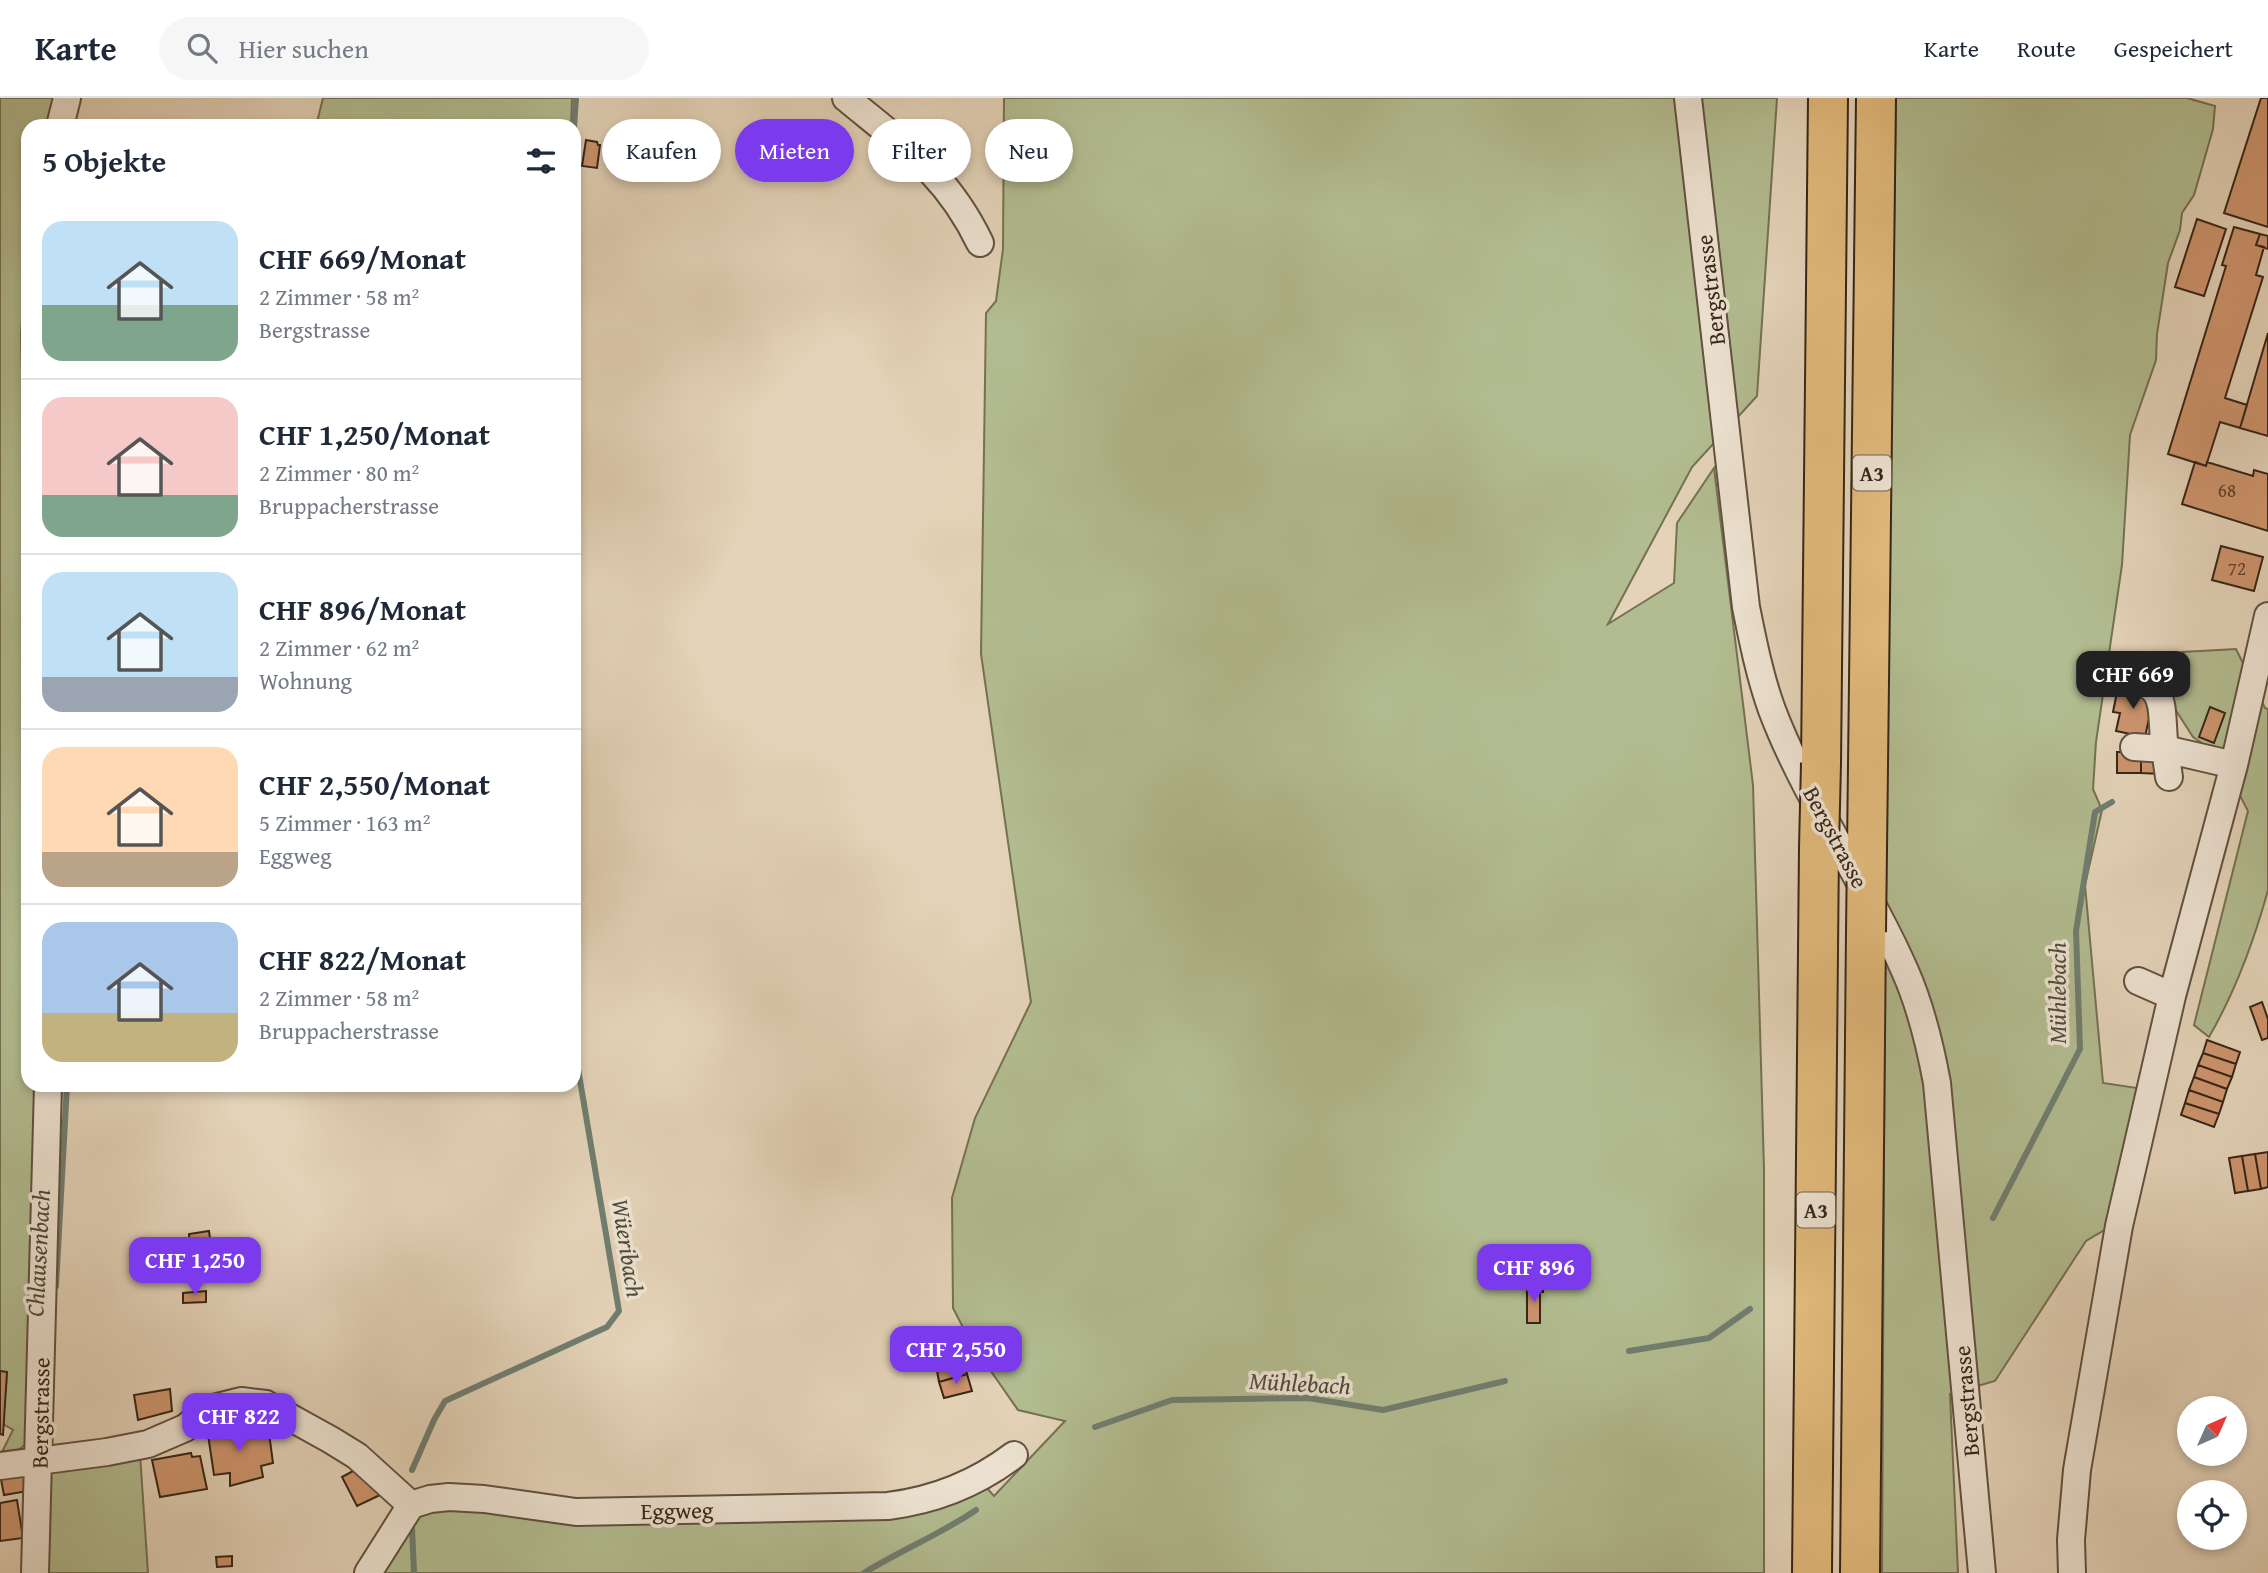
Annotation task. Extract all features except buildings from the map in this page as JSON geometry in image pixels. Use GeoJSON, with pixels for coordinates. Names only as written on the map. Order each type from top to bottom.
{"type":"FeatureCollection","features":[{"type":"Feature","properties":{"kind":"highway","name":"A3"},"geometry":{"type":"LineString","coordinates":[[1812,1573],[1828,98]]}},
{"type":"Feature","properties":{"kind":"highway","name":"A3"},"geometry":{"type":"LineString","coordinates":[[1860,1573],[1876,98]]}},
{"type":"Feature","properties":{"kind":"street"},"geometry":{"type":"LineString","coordinates":[[62,119],[67,98]]}},
{"type":"Feature","properties":{"kind":"street"},"geometry":{"type":"LineString","coordinates":[[846,98],[920,158],[934,173],[968,219],[980,243]]}},
{"type":"Feature","properties":{"kind":"street","name":"Bergstrasse"},"geometry":{"type":"LineString","coordinates":[[1688,98],[1745,596],[1757,661],[1772,711],[1796,762],[1906,973],[1929,1044],[1937,1083],[1982,1573]]}},
{"type":"Feature","properties":{"kind":"street"},"geometry":{"type":"LineString","coordinates":[[2072,1573],[2071,1541],[2077,1470],[2119,1226],[2172,996],[2234,765],[2268,616]]}},
{"type":"Feature","properties":{"kind":"street"},"geometry":{"type":"LineString","coordinates":[[2116,678],[2135,679],[2158,692],[2162,705],[2161,722],[2169,777]]}},
{"type":"Feature","properties":{"kind":"street"},"geometry":{"type":"LineString","coordinates":[[2134,747],[2165,749],[2234,765]]}},
{"type":"Feature","properties":{"kind":"street"},"geometry":{"type":"LineString","coordinates":[[2138,981],[2172,996]]}},
{"type":"Feature","properties":{"kind":"street","name":"Bergstrasse"},"geometry":{"type":"LineString","coordinates":[[35,1573],[48,1092]]}},
{"type":"Feature","properties":{"kind":"street"},"geometry":{"type":"LineString","coordinates":[[0,1466],[148,1444],[185,1428],[209,1409],[241,1401],[267,1404],[358,1456],[411,1505],[368,1573]]}},
{"type":"Feature","properties":{"kind":"street","name":"Eggweg"},"geometry":{"type":"LineString","coordinates":[[411,1505],[449,1497],[576,1512],[888,1506],[915,1503],[940,1496],[991,1473],[1014,1455]]}},
{"type":"Feature","properties":{"kind":"green space"},"geometry":{"type":"Polygon","coordinates":[[[0,98],[60,98],[55,119],[21,119],[21,1092],[40,1092],[28,1441],[16,1451],[0,1456],[13,1430],[3,1424],[7,1372],[0,1371],[0,98]]]}},
{"type":"Feature","properties":{"kind":"green space"},"geometry":{"type":"Polygon","coordinates":[[[323,98],[572,98],[571,119],[318,119],[323,98]]]}},
{"type":"Feature","properties":{"kind":"green space"},"geometry":{"type":"Polygon","coordinates":[[[1004,98],[1777,98],[1757,396],[1692,467],[1608,624],[1674,583],[1677,523],[1714,468],[1753,785],[1764,1169],[1764,1573],[376,1573],[420,1512],[466,1504],[585,1524],[986,1487],[994,1496],[1065,1421],[1018,1410],[970,1341],[953,1308],[952,1198],[975,1118],[1031,1002],[981,654],[986,313],[996,301],[1003,249],[1003,182],[1073,182],[1073,119],[1004,119],[1004,98]]]}},
{"type":"Feature","properties":{"kind":"green space"},"geometry":{"type":"Polygon","coordinates":[[[1896,98],[2187,98],[2215,106],[2213,129],[2194,195],[2182,213],[2180,230],[2168,263],[2157,334],[2156,360],[2130,435],[2122,565],[2096,742],[2093,789],[2102,810],[2085,885],[2103,1083],[2137,1088],[2106,1229],[2086,1241],[1995,1381],[1950,1394],[1958,1573],[1882,1573],[1886,755],[1896,98]]]}},
{"type":"Feature","properties":{"kind":"green space"},"geometry":{"type":"Polygon","coordinates":[[[2236,649],[2265,708],[2268,709],[2268,890],[2243,966],[2209,1037],[2194,1025],[2248,811],[2219,755],[2193,737],[2161,687],[2182,652],[2236,649]]]}},
{"type":"Feature","properties":{"kind":"green space"},"geometry":{"type":"Polygon","coordinates":[[[140,1454],[148,1573],[44,1573],[46,1473],[140,1454]]]}},
{"type":"Feature","properties":{"kind":"waterway","name":"Wüeribach"},"geometry":{"type":"LineString","coordinates":[[575,119],[576,98]]}},
{"type":"Feature","properties":{"kind":"waterway","name":"Mühlebach"},"geometry":{"type":"LineString","coordinates":[[1993,1218],[2080,1049],[2076,931],[2095,812],[2112,802]]}},
{"type":"Feature","properties":{"kind":"waterway","name":"Wüeribach"},"geometry":{"type":"LineString","coordinates":[[412,1470],[445,1401],[607,1327],[619,1311],[581,1086]]}},
{"type":"Feature","properties":{"kind":"waterway","name":"Chlausenbach"},"geometry":{"type":"LineString","coordinates":[[56,1286],[67,1092]]}},
{"type":"Feature","properties":{"kind":"waterway","name":"Mühlebach"},"geometry":{"type":"LineString","coordinates":[[1629,1351],[1709,1338],[1750,1309]]}},
{"type":"Feature","properties":{"kind":"waterway","name":"Mühlebach"},"geometry":{"type":"LineString","coordinates":[[1095,1427],[1172,1400],[1308,1398],[1383,1410],[1505,1381]]}},
{"type":"Feature","properties":{"kind":"waterway","name":"Mühlebach"},"geometry":{"type":"LineString","coordinates":[[864,1573],[976,1510]]}},
{"type":"Feature","properties":{"kind":"waterway","name":"Wüeribach"},"geometry":{"type":"LineString","coordinates":[[412,1527],[414,1573]]}}]}
